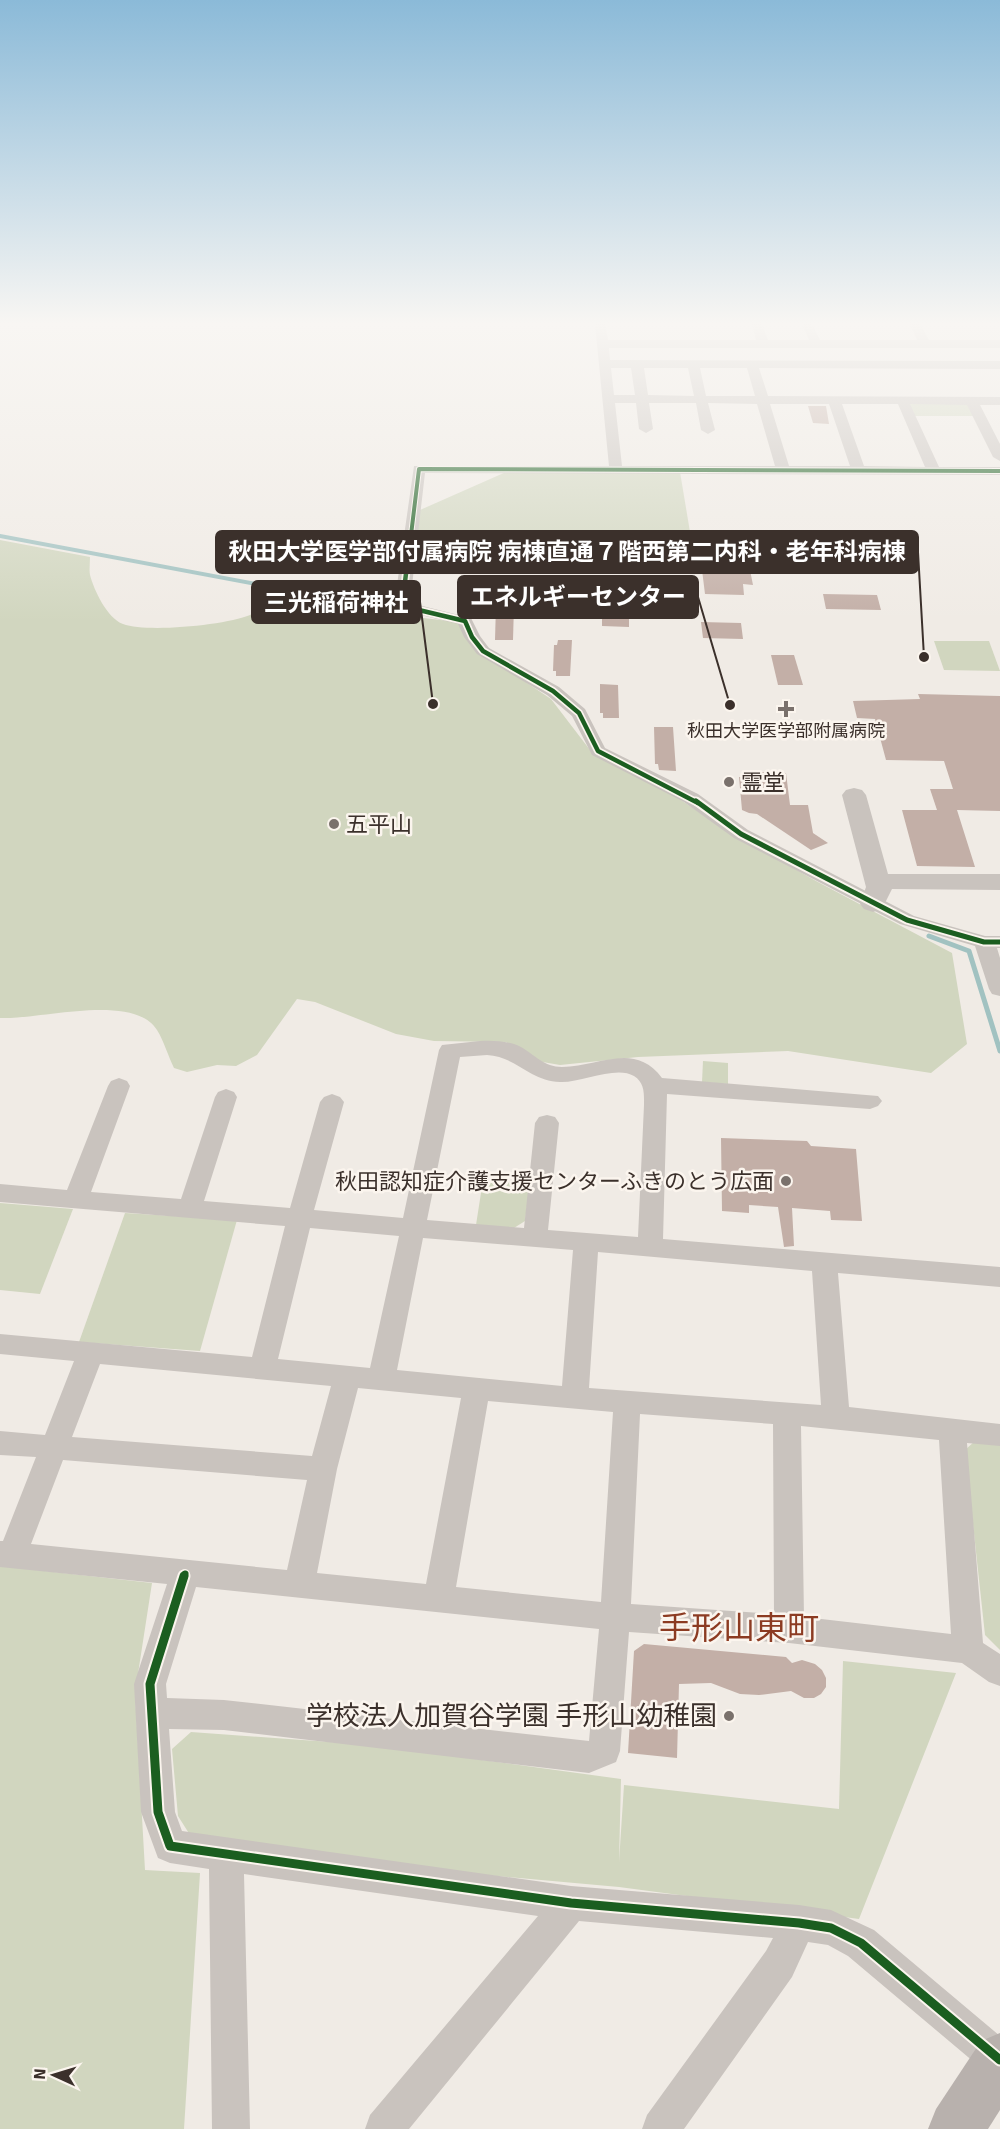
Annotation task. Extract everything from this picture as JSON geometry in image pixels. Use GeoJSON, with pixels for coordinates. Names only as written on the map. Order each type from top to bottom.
{"type":"FeatureCollection","features":[{"type":"Feature","properties":{"kind":"main road"},"geometry":{"type":"LineString","coordinates":[[956,2129],[1000,2060]]}},
{"type":"Feature","properties":{"kind":"street"},"geometry":{"type":"LineString","coordinates":[[611,423],[616,469]]}},
{"type":"Feature","properties":{"kind":"street"},"geometry":{"type":"LineString","coordinates":[[645,423],[646,429]]}},
{"type":"Feature","properties":{"kind":"street"},"geometry":{"type":"LineString","coordinates":[[706,423],[708,430]]}},
{"type":"Feature","properties":{"kind":"street"},"geometry":{"type":"LineString","coordinates":[[770,423],[783,470]]}},
{"type":"Feature","properties":{"kind":"street"},"geometry":{"type":"LineString","coordinates":[[842,423],[858,470]]}},
{"type":"Feature","properties":{"kind":"street"},"geometry":{"type":"LineString","coordinates":[[913,423],[934,471]]}},
{"type":"Feature","properties":{"kind":"street"},"geometry":{"type":"LineString","coordinates":[[983,423],[1000,456]]}},
{"type":"Feature","properties":{"kind":"street"},"geometry":{"type":"LineString","coordinates":[[1000,471],[419,469],[402,606],[465,621],[472,637],[483,651],[553,691],[579,713],[598,751],[691,798],[741,834],[876,895],[907,920],[992,942],[1000,989]]}},
{"type":"Feature","properties":{"kind":"street"},"geometry":{"type":"LineString","coordinates":[[854,795],[876,895]]}},
{"type":"Feature","properties":{"kind":"street"},"geometry":{"type":"LineString","coordinates":[[876,895],[885,881],[1000,882]]}},
{"type":"Feature","properties":{"kind":"street"},"geometry":{"type":"LineString","coordinates":[[381,1380],[450,1050],[489,1048],[511,1051],[523,1061],[557,1075],[609,1066],[626,1066],[642,1072],[653,1083],[657,1105],[650,1247]]}},
{"type":"Feature","properties":{"kind":"street"},"geometry":{"type":"LineString","coordinates":[[76,1199],[119,1086]]}},
{"type":"Feature","properties":{"kind":"street"},"geometry":{"type":"LineString","coordinates":[[654,1086],[683,1086],[870,1101]]}},
{"type":"Feature","properties":{"kind":"street"},"geometry":{"type":"LineString","coordinates":[[189,1208],[226,1097]]}},
{"type":"Feature","properties":{"kind":"street"},"geometry":{"type":"LineString","coordinates":[[262,1369],[332,1102]]}},
{"type":"Feature","properties":{"kind":"street"},"geometry":{"type":"LineString","coordinates":[[535,1237],[547,1123]]}},
{"type":"Feature","properties":{"kind":"street"},"geometry":{"type":"LineString","coordinates":[[0,1193],[1000,1277]]}},
{"type":"Feature","properties":{"kind":"street"},"geometry":{"type":"LineString","coordinates":[[575,1398],[586,1242]]}},
{"type":"Feature","properties":{"kind":"street"},"geometry":{"type":"LineString","coordinates":[[824,1262],[836,1417]]}},
{"type":"Feature","properties":{"kind":"street"},"geometry":{"type":"LineString","coordinates":[[0,1344],[575,1398],[836,1417],[1000,1435]]}},
{"type":"Feature","properties":{"kind":"street"},"geometry":{"type":"LineString","coordinates":[[91,1353],[55,1448],[6,1555],[615,1617],[789,1629],[968,1650],[1000,1672]]}},
{"type":"Feature","properties":{"kind":"street"},"geometry":{"type":"LineString","coordinates":[[299,1586],[323,1469],[347,1377]]}},
{"type":"Feature","properties":{"kind":"street"},"geometry":{"type":"LineString","coordinates":[[439,1598],[477,1388]]}},
{"type":"Feature","properties":{"kind":"street"},"geometry":{"type":"LineString","coordinates":[[153,1713],[224,1716],[589,1757],[604,1751],[615,1617],[627,1402]]}},
{"type":"Feature","properties":{"kind":"street"},"geometry":{"type":"LineString","coordinates":[[787,1415],[789,1629]]}},
{"type":"Feature","properties":{"kind":"street"},"geometry":{"type":"LineString","coordinates":[[952,1431],[968,1650]]}},
{"type":"Feature","properties":{"kind":"street"},"geometry":{"type":"LineString","coordinates":[[0,1443],[323,1469]]}},
{"type":"Feature","properties":{"kind":"street"},"geometry":{"type":"LineString","coordinates":[[185,1574],[150,1684],[158,1812],[170,1846],[571,1904],[799,1923],[831,1928],[861,1943],[1000,2060]]}},
{"type":"Feature","properties":{"kind":"street"},"geometry":{"type":"LineString","coordinates":[[226,1855],[231,2129]]}},
{"type":"Feature","properties":{"kind":"street"},"geometry":{"type":"LineString","coordinates":[[384,2129],[571,1904]]}},
{"type":"Feature","properties":{"kind":"street"},"geometry":{"type":"LineString","coordinates":[[661,2129],[779,1964],[799,1923]]}},
{"type":"Feature","properties":{"kind":"green space"},"geometry":{"type":"Polygon","coordinates":[[[506,472],[680,472],[693,550],[412,548],[420,510],[506,472]]]}},
{"type":"Feature","properties":{"kind":"green space"},"geometry":{"type":"Polygon","coordinates":[[[0,540],[90,557],[90,575],[102,603],[117,621],[134,627],[186,627],[239,619],[253,614],[273,600],[457,622],[491,659],[551,699],[590,750],[675,796],[724,829],[816,881],[952,953],[967,1044],[931,1073],[788,1051],[638,1057],[560,1065],[531,1060],[506,1042],[434,1041],[396,1034],[315,1002],[297,999],[257,1055],[236,1066],[217,1065],[187,1072],[174,1068],[157,1030],[145,1019],[128,1012],[84,1010],[0,1018],[0,540]]]}},
{"type":"Feature","properties":{"kind":"green space"},"geometry":{"type":"Polygon","coordinates":[[[934,641],[989,641],[1000,671],[944,670],[934,641]]]}},
{"type":"Feature","properties":{"kind":"green space"},"geometry":{"type":"Polygon","coordinates":[[[703,1061],[728,1063],[728,1084],[702,1082],[703,1061]]]}},
{"type":"Feature","properties":{"kind":"green space"},"geometry":{"type":"Polygon","coordinates":[[[483,1180],[530,1183],[525,1221],[514,1228],[476,1225],[483,1180]]]}},
{"type":"Feature","properties":{"kind":"green space"},"geometry":{"type":"Polygon","coordinates":[[[0,1203],[73,1209],[40,1294],[0,1290],[0,1203]]]}},
{"type":"Feature","properties":{"kind":"green space"},"geometry":{"type":"Polygon","coordinates":[[[125,1213],[237,1220],[200,1351],[79,1342],[125,1213]]]}},
{"type":"Feature","properties":{"kind":"green space"},"geometry":{"type":"Polygon","coordinates":[[[975,1441],[1000,1443],[1000,1650],[985,1635],[965,1450],[975,1441]]]}},
{"type":"Feature","properties":{"kind":"green space"},"geometry":{"type":"Polygon","coordinates":[[[0,1566],[152,1583],[135,1693],[145,1870],[200,1873],[184,2129],[0,2129],[0,1566]]]}},
{"type":"Feature","properties":{"kind":"green space"},"geometry":{"type":"Polygon","coordinates":[[[843,1661],[956,1673],[859,1919],[619,1887],[451,1872],[190,1835],[178,1816],[172,1749],[191,1732],[372,1745],[621,1779],[619,1862],[624,1785],[839,1809],[843,1661]]]}},
{"type":"Feature","properties":{"kind":"building"},"geometry":{"type":"Polygon","coordinates":[[[700,554],[747,555],[753,585],[743,584],[744,595],[705,594],[700,554]]]}},
{"type":"Feature","properties":{"kind":"building"},"geometry":{"type":"Polygon","coordinates":[[[823,594],[877,595],[881,610],[826,609],[823,594]]]}},
{"type":"Feature","properties":{"kind":"building"},"geometry":{"type":"Polygon","coordinates":[[[496,605],[514,605],[513,640],[495,640],[496,605]]]}},
{"type":"Feature","properties":{"kind":"building"},"geometry":{"type":"Polygon","coordinates":[[[602,605],[629,605],[629,627],[602,626],[602,605]]]}},
{"type":"Feature","properties":{"kind":"building"},"geometry":{"type":"Polygon","coordinates":[[[701,622],[741,623],[743,639],[703,638],[701,622]]]}},
{"type":"Feature","properties":{"kind":"building"},"geometry":{"type":"Polygon","coordinates":[[[558,640],[572,640],[570,676],[556,676],[556,671],[553,671],[554,645],[557,645],[558,640]]]}},
{"type":"Feature","properties":{"kind":"building"},"geometry":{"type":"Polygon","coordinates":[[[771,655],[794,655],[803,685],[778,685],[771,655]]]}},
{"type":"Feature","properties":{"kind":"building"},"geometry":{"type":"Polygon","coordinates":[[[600,684],[618,685],[619,718],[603,718],[603,713],[600,713],[600,684]]]}},
{"type":"Feature","properties":{"kind":"building"},"geometry":{"type":"Polygon","coordinates":[[[918,694],[1000,696],[1000,811],[957,810],[975,867],[917,866],[902,810],[937,810],[930,789],[953,789],[944,761],[886,760],[875,719],[857,718],[853,701],[920,699],[918,694]]]}},
{"type":"Feature","properties":{"kind":"building"},"geometry":{"type":"Polygon","coordinates":[[[654,727],[673,727],[676,771],[659,770],[658,764],[655,764],[654,727]]]}},
{"type":"Feature","properties":{"kind":"building"},"geometry":{"type":"Polygon","coordinates":[[[761,772],[786,773],[790,805],[808,805],[813,833],[828,843],[811,850],[757,814],[742,810],[739,777],[760,778],[761,772]]]}},
{"type":"Feature","properties":{"kind":"building","name":"秋田認知症介護支援センターふきのとう広面"},"geometry":{"type":"Polygon","coordinates":[[[721,1138],[807,1141],[811,1146],[856,1149],[862,1221],[831,1220],[830,1211],[792,1208],[794,1246],[784,1247],[778,1207],[749,1205],[749,1213],[722,1211],[721,1138]]]}},
{"type":"Feature","properties":{"kind":"building","name":"学校法人加賀谷学園 手形山幼稚園"},"geometry":{"type":"Polygon","coordinates":[[[644,1644],[786,1657],[792,1663],[802,1660],[815,1664],[822,1670],[826,1678],[826,1687],[814,1698],[804,1698],[791,1691],[759,1695],[740,1694],[711,1683],[679,1684],[677,1758],[628,1753],[634,1651],[644,1644]]]}},
{"type":"Feature","properties":{"kind":"waterway"},"geometry":{"type":"LineString","coordinates":[[0,536],[405,612]]}},
{"type":"Feature","properties":{"kind":"waterway"},"geometry":{"type":"LineString","coordinates":[[929,936],[969,951],[1000,1051]]}},
{"type":"Feature","properties":{"kind":"cycle path"},"geometry":{"type":"LineString","coordinates":[[1000,471],[419,469],[402,606],[465,621],[472,637],[483,651],[553,691],[579,713],[598,751],[691,798],[741,834],[907,920],[984,942],[1000,942]]}},
{"type":"Feature","properties":{"kind":"cycle path"},"geometry":{"type":"LineString","coordinates":[[185,1574],[150,1684],[158,1812],[170,1846],[571,1903],[799,1923],[831,1928],[861,1943],[1000,2060]]}},
{"type":"Feature","properties":{"kind":"place","name":"秋田大学医学部付属病院 病棟直通７階西第二内科・老年科病棟"},"geometry":{"type":"Point","coordinates":[924,657]}},
{"type":"Feature","properties":{"kind":"place","name":"三光稲荷神社"},"geometry":{"type":"Point","coordinates":[433,704]}},
{"type":"Feature","properties":{"kind":"place","name":"エネルギーセンター"},"geometry":{"type":"Point","coordinates":[730,705]}},
{"type":"Feature","properties":{"kind":"place","name":"秋田大学医学部附属病院"},"geometry":{"type":"Point","coordinates":[786,709]}},
{"type":"Feature","properties":{"kind":"place","name":"霊堂"},"geometry":{"type":"Point","coordinates":[729,782]}},
{"type":"Feature","properties":{"kind":"place","name":"五平山"},"geometry":{"type":"Point","coordinates":[334,824]}},
{"type":"Feature","properties":{"kind":"place","name":"秋田認知症介護支援センターふきのとう広面"},"geometry":{"type":"Point","coordinates":[786,1181]}},
{"type":"Feature","properties":{"kind":"place","name":"学校法人加賀谷学園 手形山幼稚園"},"geometry":{"type":"Point","coordinates":[729,1716]}},
{"type":"Feature","properties":{"kind":"district","name":"手形山東町"},"geometry":{"type":"Point","coordinates":[739,1628]}}]}
